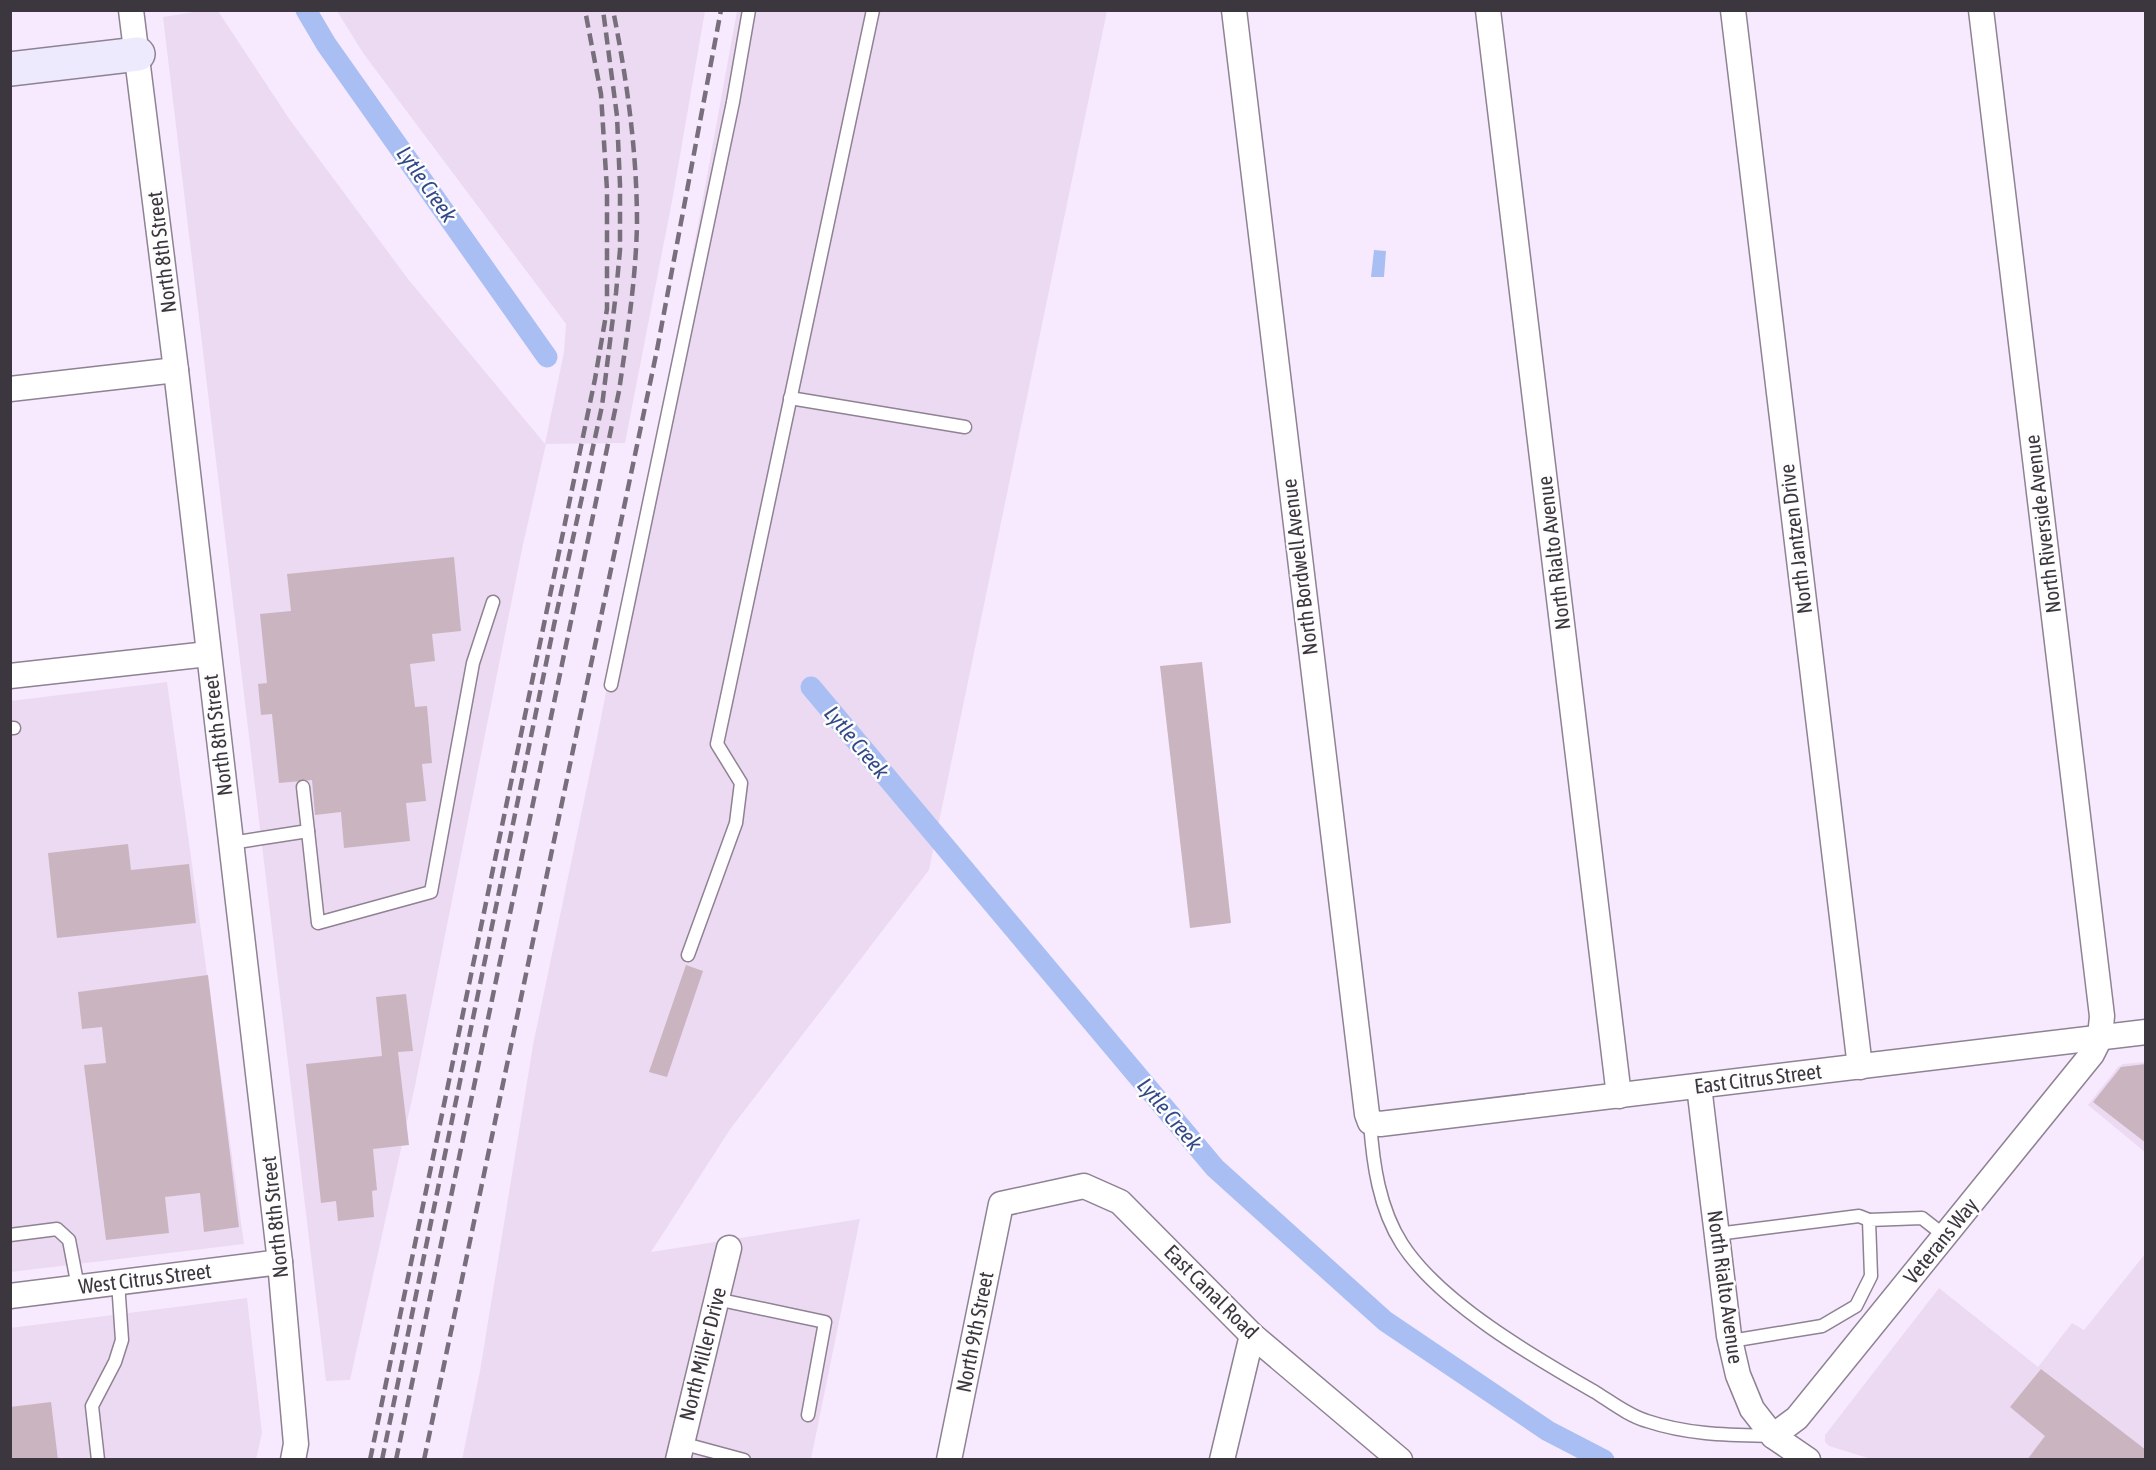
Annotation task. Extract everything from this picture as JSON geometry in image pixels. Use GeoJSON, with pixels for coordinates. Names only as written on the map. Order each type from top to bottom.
{"type":"FeatureCollection","features":[{"type":"Feature","properties":{"kind":"street","name":"North 8th Street"},"geometry":{"type":"LineString","coordinates":[[131,10],[176,370],[280,1262],[296,1444],[293,1460]]}},
{"type":"Feature","properties":{"kind":"street","name":"North Bordwell Avenue"},"geometry":{"type":"LineString","coordinates":[[1233,10],[1329,808],[1367,1114],[1370,1122]]}},
{"type":"Feature","properties":{"kind":"street","name":"North Rialto Avenue"},"geometry":{"type":"LineString","coordinates":[[1488,10],[1619,1096]]}},
{"type":"Feature","properties":{"kind":"street","name":"North Jantzen Drive"},"geometry":{"type":"LineString","coordinates":[[1733,10],[1860,1067]]}},
{"type":"Feature","properties":{"kind":"street","name":"North Riverside Avenue"},"geometry":{"type":"LineString","coordinates":[[1981,10],[2102,1016],[2100,1038]]}},
{"type":"Feature","properties":{"kind":"street"},"geometry":{"type":"LineString","coordinates":[[10,69],[138,54]]}},
{"type":"Feature","properties":{"kind":"street"},"geometry":{"type":"LineString","coordinates":[[10,389],[176,370]]}},
{"type":"Feature","properties":{"kind":"street"},"geometry":{"type":"LineString","coordinates":[[10,676],[208,654]]}},
{"type":"Feature","properties":{"kind":"street","name":"East Citrus Street"},"geometry":{"type":"LineString","coordinates":[[1370,1122],[1380,1124],[2145,1032]]}},
{"type":"Feature","properties":{"kind":"street","name":"Veterans Way"},"geometry":{"type":"LineString","coordinates":[[1773,1436],[1797,1418],[2092,1054],[2100,1038]]}},
{"type":"Feature","properties":{"kind":"street","name":"North Rialto Avenue"},"geometry":{"type":"LineString","coordinates":[[1699,1086],[1731,1341],[1738,1375],[1752,1409],[1773,1436],[1808,1460]]}},
{"type":"Feature","properties":{"kind":"street","name":"East Canal Road"},"geometry":{"type":"LineString","coordinates":[[1001,1204],[1084,1186],[1120,1202],[1252,1335],[1400,1460]]}},
{"type":"Feature","properties":{"kind":"street","name":"North 9th Street"},"geometry":{"type":"LineString","coordinates":[[949,1460],[1001,1204]]}},
{"type":"Feature","properties":{"kind":"street","name":"North Miller Drive"},"geometry":{"type":"LineString","coordinates":[[680,1451],[729,1248]]}},
{"type":"Feature","properties":{"kind":"street","name":"West Citrus Street"},"geometry":{"type":"LineString","coordinates":[[10,1296],[280,1262]]}},
{"type":"Feature","properties":{"kind":"street"},"geometry":{"type":"LineString","coordinates":[[1222,1460],[1252,1335]]}},
{"type":"Feature","properties":{"kind":"lane"},"geometry":{"type":"LineString","coordinates":[[611,685],[730,114],[748,10]]}},
{"type":"Feature","properties":{"kind":"lane"},"geometry":{"type":"LineString","coordinates":[[688,955],[736,822],[741,783],[717,744],[873,10]]}},
{"type":"Feature","properties":{"kind":"lane"},"geometry":{"type":"LineString","coordinates":[[790,398],[965,427]]}},
{"type":"Feature","properties":{"kind":"lane"},"geometry":{"type":"LineString","coordinates":[[303,787],[318,922],[431,892],[472,663],[493,602]]}},
{"type":"Feature","properties":{"kind":"lane"},"geometry":{"type":"LineString","coordinates":[[231,843],[308,831]]}},
{"type":"Feature","properties":{"kind":"lane"},"geometry":{"type":"LineString","coordinates":[[1370,1122],[1373,1156],[1381,1197],[1401,1243],[1427,1276],[1470,1312],[1547,1365],[1645,1421],[1702,1434],[1773,1436]]}},
{"type":"Feature","properties":{"kind":"lane"},"geometry":{"type":"LineString","coordinates":[[1717,1234],[1859,1216],[1869,1220],[1922,1218],[1945,1236]]}},
{"type":"Feature","properties":{"kind":"lane"},"geometry":{"type":"LineString","coordinates":[[1731,1341],[1822,1326],[1856,1306],[1871,1276],[1869,1220]]}},
{"type":"Feature","properties":{"kind":"lane"},"geometry":{"type":"LineString","coordinates":[[10,1235],[57,1229],[69,1240],[78,1287]]}},
{"type":"Feature","properties":{"kind":"lane"},"geometry":{"type":"LineString","coordinates":[[98,1460],[92,1406],[115,1362],[122,1340],[118,1282]]}},
{"type":"Feature","properties":{"kind":"lane"},"geometry":{"type":"LineString","coordinates":[[716,1299],[825,1322],[808,1415]]}},
{"type":"Feature","properties":{"kind":"lane"},"geometry":{"type":"LineString","coordinates":[[680,1451],[744,1460]]}},
{"type":"Feature","properties":{"kind":"shaded area"},"geometry":{"type":"Polygon","coordinates":[[[200,11],[218,11],[290,120],[408,279],[545,444],[564,352],[566,324],[363,53],[337,11],[705,11],[673,196],[625,443],[546,444],[522,549],[416,1081],[350,1380],[326,1381],[163,17],[200,11]]]}},
{"type":"Feature","properties":{"kind":"shaded area"},"geometry":{"type":"Polygon","coordinates":[[[737,11],[1107,11],[929,870],[731,1128],[651,1252],[860,1219],[811,1459],[462,1460],[480,1371],[533,1045],[595,748],[699,220],[737,11]]]}},
{"type":"Feature","properties":{"kind":"shaded area"},"geometry":{"type":"Polygon","coordinates":[[[167,682],[244,1244],[11,1272],[10,701],[167,682]]]}},
{"type":"Feature","properties":{"kind":"shaded area"},"geometry":{"type":"Polygon","coordinates":[[[2145,1062],[2145,1152],[2088,1105],[2118,1067],[2123,1064],[2145,1062]]]}},
{"type":"Feature","properties":{"kind":"shaded area"},"geometry":{"type":"Polygon","coordinates":[[[2145,1254],[2145,1459],[1871,1459],[1829,1446],[1825,1442],[1825,1435],[1939,1288],[2038,1367],[2072,1323],[2084,1330],[2145,1254]]]}},
{"type":"Feature","properties":{"kind":"shaded area"},"geometry":{"type":"Polygon","coordinates":[[[247,1298],[262,1433],[256,1459],[11,1459],[10,1328],[247,1298]]]}},
{"type":"Feature","properties":{"kind":"water"},"geometry":{"type":"Polygon","coordinates":[[[1374,250],[1386,251],[1384,277],[1371,277],[1374,250]]]}},
{"type":"Feature","properties":{"kind":"building"},"geometry":{"type":"Polygon","coordinates":[[[454,557],[461,631],[432,634],[435,661],[410,664],[415,707],[427,706],[432,763],[422,764],[426,801],[406,803],[410,841],[344,848],[341,812],[315,815],[312,780],[279,783],[272,714],[261,715],[258,684],[267,683],[260,614],[291,611],[287,574],[454,557]]]}},
{"type":"Feature","properties":{"kind":"building"},"geometry":{"type":"Polygon","coordinates":[[[1202,662],[1231,923],[1190,928],[1160,666],[1202,662]]]}},
{"type":"Feature","properties":{"kind":"building"},"geometry":{"type":"Polygon","coordinates":[[[128,844],[131,870],[189,864],[196,923],[57,938],[48,853],[128,844]]]}},
{"type":"Feature","properties":{"kind":"building"},"geometry":{"type":"Polygon","coordinates":[[[686,965],[703,971],[667,1077],[649,1072],[686,965]]]}},
{"type":"Feature","properties":{"kind":"building"},"geometry":{"type":"Polygon","coordinates":[[[208,975],[239,1227],[204,1232],[200,1193],[165,1197],[169,1233],[106,1240],[84,1065],[106,1063],[102,1027],[82,1029],[78,992],[208,975]]]}},
{"type":"Feature","properties":{"kind":"building"},"geometry":{"type":"Polygon","coordinates":[[[406,994],[413,1051],[398,1052],[409,1145],[373,1149],[377,1190],[372,1191],[374,1217],[338,1221],[336,1201],[321,1203],[306,1064],[382,1056],[376,997],[406,994]]]}},
{"type":"Feature","properties":{"kind":"building"},"geometry":{"type":"Polygon","coordinates":[[[2146,1064],[2146,1143],[2093,1102],[2121,1067],[2146,1064]]]}},
{"type":"Feature","properties":{"kind":"building"},"geometry":{"type":"Polygon","coordinates":[[[2041,1369],[2146,1450],[2146,1460],[2027,1460],[2045,1436],[2010,1407],[2041,1369]]]}},
{"type":"Feature","properties":{"kind":"building"},"geometry":{"type":"Polygon","coordinates":[[[51,1402],[58,1460],[10,1460],[10,1407],[51,1402]]]}},
{"type":"Feature","properties":{"kind":"waterway","name":"Lytle Creek"},"geometry":{"type":"LineString","coordinates":[[306,10],[326,44],[547,357]]}},
{"type":"Feature","properties":{"kind":"waterway","name":"Lytle Creek"},"geometry":{"type":"LineString","coordinates":[[811,687],[1215,1168],[1385,1321],[1548,1431],[1604,1460]]}},
{"type":"Feature","properties":{"kind":"railway"},"geometry":{"type":"LineString","coordinates":[[370,1460],[595,379],[607,309],[607,190],[601,94],[585,10]]}},
{"type":"Feature","properties":{"kind":"railway"},"geometry":{"type":"LineString","coordinates":[[382,1460],[555,620],[602,406],[620,250],[617,116],[603,10]]}},
{"type":"Feature","properties":{"kind":"railway"},"geometry":{"type":"LineString","coordinates":[[396,1460],[619,391],[633,286],[637,223],[630,116],[613,10]]}},
{"type":"Feature","properties":{"kind":"railway"},"geometry":{"type":"LineString","coordinates":[[424,1460],[657,350],[721,10]]}}]}
